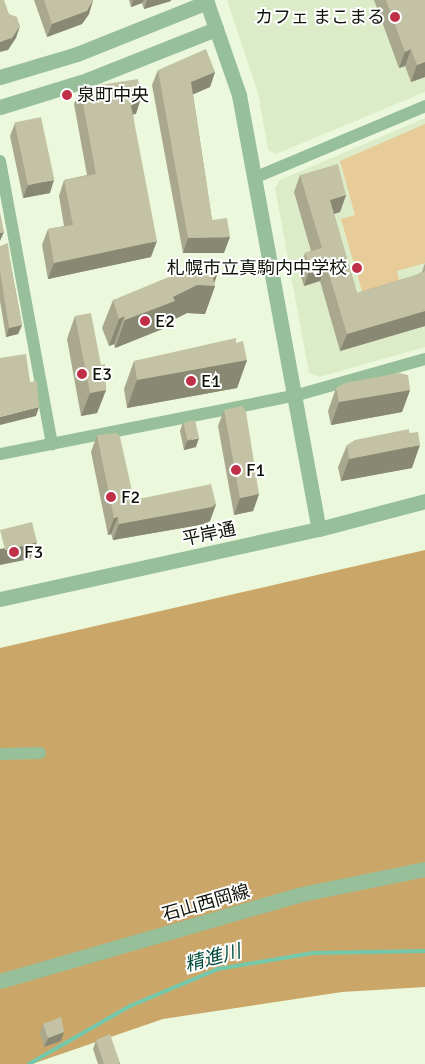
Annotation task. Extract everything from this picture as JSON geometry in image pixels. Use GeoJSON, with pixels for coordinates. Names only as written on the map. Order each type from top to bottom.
{"type":"FeatureCollection","features":[{"type":"Feature","properties":{"kind":"street"},"geometry":{"type":"LineString","coordinates":[[0,77],[77,54],[206,1],[239,95],[319,529]]}},
{"type":"Feature","properties":{"kind":"street"},"geometry":{"type":"LineString","coordinates":[[0,107],[88,80],[216,29]]}},
{"type":"Feature","properties":{"kind":"street"},"geometry":{"type":"LineString","coordinates":[[254,178],[425,106]]}},
{"type":"Feature","properties":{"kind":"street"},"geometry":{"type":"LineString","coordinates":[[0,161],[4,204],[52,444]]}},
{"type":"Feature","properties":{"kind":"street"},"geometry":{"type":"LineString","coordinates":[[18,356],[35,352]]}},
{"type":"Feature","properties":{"kind":"street"},"geometry":{"type":"LineString","coordinates":[[0,454],[294,396],[425,359]]}},
{"type":"Feature","properties":{"kind":"street","name":"平岸通"},"geometry":{"type":"LineString","coordinates":[[0,599],[319,529],[425,501]]}},
{"type":"Feature","properties":{"kind":"street"},"geometry":{"type":"LineString","coordinates":[[0,754],[40,753]]}},
{"type":"Feature","properties":{"kind":"street","name":"石山西岡線"},"geometry":{"type":"LineString","coordinates":[[0,981],[302,894],[425,869]]}},
{"type":"Feature","properties":{"kind":"shaded area"},"geometry":{"type":"Polygon","coordinates":[[[227,0],[425,0],[425,92],[276,154],[268,150],[258,93],[227,0]]]}},
{"type":"Feature","properties":{"kind":"shaded area","name":"札幌市立真駒内中学校"},"geometry":{"type":"Polygon","coordinates":[[[425,118],[425,347],[319,377],[309,373],[275,188],[280,180],[425,118]]]}},
{"type":"Feature","properties":{"kind":"shaded area"},"geometry":{"type":"Polygon","coordinates":[[[425,124],[425,263],[397,271],[401,287],[364,298],[341,219],[355,215],[340,161],[425,124]]]}},
{"type":"Feature","properties":{"kind":"shaded area"},"geometry":{"type":"Polygon","coordinates":[[[425,550],[425,987],[342,992],[163,1019],[32,1064],[0,1064],[0,648],[425,550]]]}},
{"type":"Feature","properties":{"kind":"building"},"geometry":{"type":"Polygon","coordinates":[[[0,0],[4,0],[9,14],[17,17],[20,26],[12,38],[0,42],[0,0]]]}},
{"type":"Feature","properties":{"kind":"building"},"geometry":{"type":"Polygon","coordinates":[[[44,0],[93,0],[87,11],[52,24],[44,0]]]}},
{"type":"Feature","properties":{"kind":"building"},"geometry":{"type":"Polygon","coordinates":[[[386,0],[425,0],[425,62],[417,65],[411,49],[405,52],[386,0]]]}},
{"type":"Feature","properties":{"kind":"building"},"geometry":{"type":"Polygon","coordinates":[[[206,49],[215,72],[191,82],[212,220],[227,218],[230,237],[188,238],[158,70],[206,49]]]}},
{"type":"Feature","properties":{"kind":"building"},"geometry":{"type":"Polygon","coordinates":[[[138,79],[141,98],[130,100],[157,241],[54,263],[48,229],[73,225],[64,180],[96,174],[80,88],[138,79]]]}},
{"type":"Feature","properties":{"kind":"building"},"geometry":{"type":"Polygon","coordinates":[[[41,117],[54,180],[28,185],[15,123],[41,117]]]}},
{"type":"Feature","properties":{"kind":"building"},"geometry":{"type":"Polygon","coordinates":[[[338,164],[346,195],[330,200],[357,293],[425,271],[425,311],[347,334],[326,264],[310,269],[305,253],[322,248],[300,175],[338,164]]]}},
{"type":"Feature","properties":{"kind":"building"},"geometry":{"type":"Polygon","coordinates":[[[0,212],[4,232],[0,233],[0,212]]]}},
{"type":"Feature","properties":{"kind":"building"},"geometry":{"type":"Polygon","coordinates":[[[8,243],[22,325],[9,328],[0,271],[0,246],[8,243]]]}},
{"type":"Feature","properties":{"kind":"building"},"geometry":{"type":"Polygon","coordinates":[[[210,260],[217,275],[213,278],[215,286],[197,285],[173,297],[175,301],[125,320],[124,316],[119,319],[113,300],[210,260]]]}},
{"type":"Feature","properties":{"kind":"building"},"geometry":{"type":"Polygon","coordinates":[[[91,313],[101,365],[105,364],[106,390],[90,393],[75,316],[91,313]]]}},
{"type":"Feature","properties":{"kind":"building"},"geometry":{"type":"Polygon","coordinates":[[[236,338],[236,343],[243,341],[247,360],[137,380],[134,361],[236,338]]]}},
{"type":"Feature","properties":{"kind":"building"},"geometry":{"type":"Polygon","coordinates":[[[26,354],[30,382],[37,381],[39,407],[0,417],[0,358],[26,354]]]}},
{"type":"Feature","properties":{"kind":"building"},"geometry":{"type":"Polygon","coordinates":[[[399,373],[408,375],[410,390],[339,402],[336,388],[345,383],[399,373]]]}},
{"type":"Feature","properties":{"kind":"building"},"geometry":{"type":"Polygon","coordinates":[[[242,406],[246,412],[259,494],[240,498],[224,410],[242,406]]]}},
{"type":"Feature","properties":{"kind":"building"},"geometry":{"type":"Polygon","coordinates":[[[195,420],[199,438],[187,440],[183,423],[195,420]]]}},
{"type":"Feature","properties":{"kind":"building"},"geometry":{"type":"Polygon","coordinates":[[[409,429],[409,433],[418,432],[420,445],[349,459],[347,445],[355,440],[409,429]]]}},
{"type":"Feature","properties":{"kind":"building"},"geometry":{"type":"Polygon","coordinates":[[[116,433],[120,437],[134,500],[211,484],[216,504],[212,507],[119,524],[118,517],[114,518],[97,435],[116,433]]]}},
{"type":"Feature","properties":{"kind":"building"},"geometry":{"type":"Polygon","coordinates":[[[32,522],[37,542],[5,550],[0,530],[32,522]]]}},
{"type":"Feature","properties":{"kind":"building"},"geometry":{"type":"Polygon","coordinates":[[[61,1017],[64,1032],[48,1038],[43,1024],[61,1017]]]}},
{"type":"Feature","properties":{"kind":"building"},"geometry":{"type":"Polygon","coordinates":[[[110,1034],[120,1063],[118,1064],[104,1064],[96,1040],[110,1034]]]}},
{"type":"Feature","properties":{"kind":"waterway","name":"精進川"},"geometry":{"type":"LineString","coordinates":[[29,1064],[130,1006],[218,969],[313,953],[425,951]]}},
{"type":"Feature","properties":{"kind":"place","name":"カフェ まこまる"},"geometry":{"type":"Point","coordinates":[395,17]}},
{"type":"Feature","properties":{"kind":"place","name":"泉町中央"},"geometry":{"type":"Point","coordinates":[67,95]}},
{"type":"Feature","properties":{"kind":"place","name":"札幌市立真駒内中学校"},"geometry":{"type":"Point","coordinates":[357,268]}},
{"type":"Feature","properties":{"kind":"place","name":"E2"},"geometry":{"type":"Point","coordinates":[145,321]}},
{"type":"Feature","properties":{"kind":"place","name":"E3"},"geometry":{"type":"Point","coordinates":[82,374]}},
{"type":"Feature","properties":{"kind":"place","name":"E1"},"geometry":{"type":"Point","coordinates":[191,381]}},
{"type":"Feature","properties":{"kind":"place","name":"F1"},"geometry":{"type":"Point","coordinates":[236,470]}},
{"type":"Feature","properties":{"kind":"place","name":"F2"},"geometry":{"type":"Point","coordinates":[111,497]}},
{"type":"Feature","properties":{"kind":"place","name":"F3"},"geometry":{"type":"Point","coordinates":[14,552]}}]}
